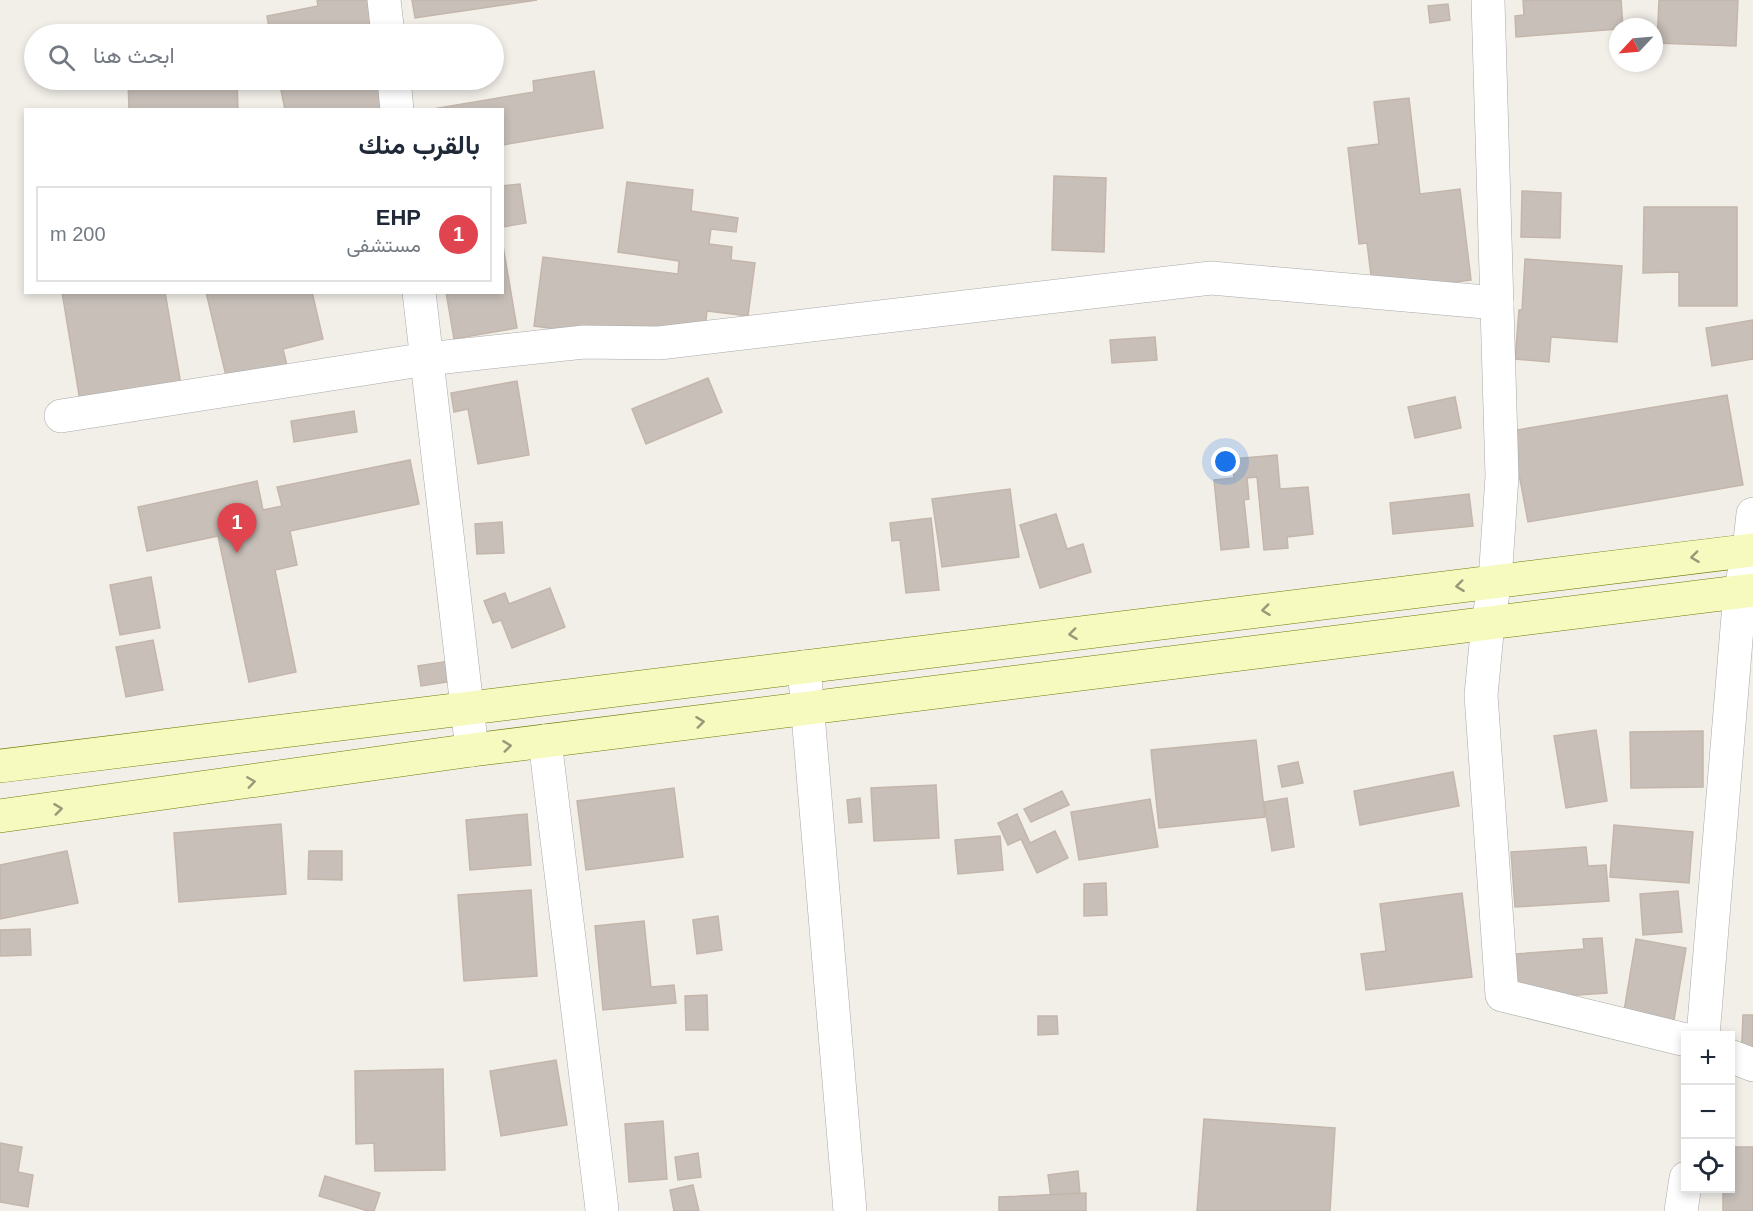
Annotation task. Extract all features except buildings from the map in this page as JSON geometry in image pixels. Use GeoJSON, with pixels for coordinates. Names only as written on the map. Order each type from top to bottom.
{"type":"FeatureCollection","features":[{"type":"Feature","properties":{"kind":"main road"},"geometry":{"type":"LineString","coordinates":[[0,766],[1751,550]]}},
{"type":"Feature","properties":{"kind":"main road"},"geometry":{"type":"LineString","coordinates":[[0,816],[472,750],[1747,591]]}},
{"type":"Feature","properties":{"kind":"street"},"geometry":{"type":"LineString","coordinates":[[384,0],[387,24]]}},
{"type":"Feature","properties":{"kind":"street"},"geometry":{"type":"LineString","coordinates":[[1488,0],[1502,476],[1495,581],[1488,623],[1481,695],[1502,995],[1681,1039]]}},
{"type":"Feature","properties":{"kind":"street"},"geometry":{"type":"LineString","coordinates":[[395,90],[397,108]]}},
{"type":"Feature","properties":{"kind":"street"},"geometry":{"type":"LineString","coordinates":[[61,416],[427,359],[584,342],[659,343],[1211,278],[1497,303]]}},
{"type":"Feature","properties":{"kind":"street"},"geometry":{"type":"LineString","coordinates":[[419,294],[472,750]]}},
{"type":"Feature","properties":{"kind":"street"},"geometry":{"type":"LineString","coordinates":[[1703,1031],[1753,514]]}},
{"type":"Feature","properties":{"kind":"street"},"geometry":{"type":"LineString","coordinates":[[804,667],[850,1211]]}},
{"type":"Feature","properties":{"kind":"street"},"geometry":{"type":"LineString","coordinates":[[545,741],[602,1209]]}},
{"type":"Feature","properties":{"kind":"street"},"geometry":{"type":"LineString","coordinates":[[1735,1058],[1753,1065]]}},
{"type":"Feature","properties":{"kind":"street"},"geometry":{"type":"LineString","coordinates":[[1681,1211],[1684,1193]]}},
{"type":"Feature","properties":{"kind":"place","name":"EHP"},"geometry":{"type":"Point","coordinates":[237,553]}}]}
